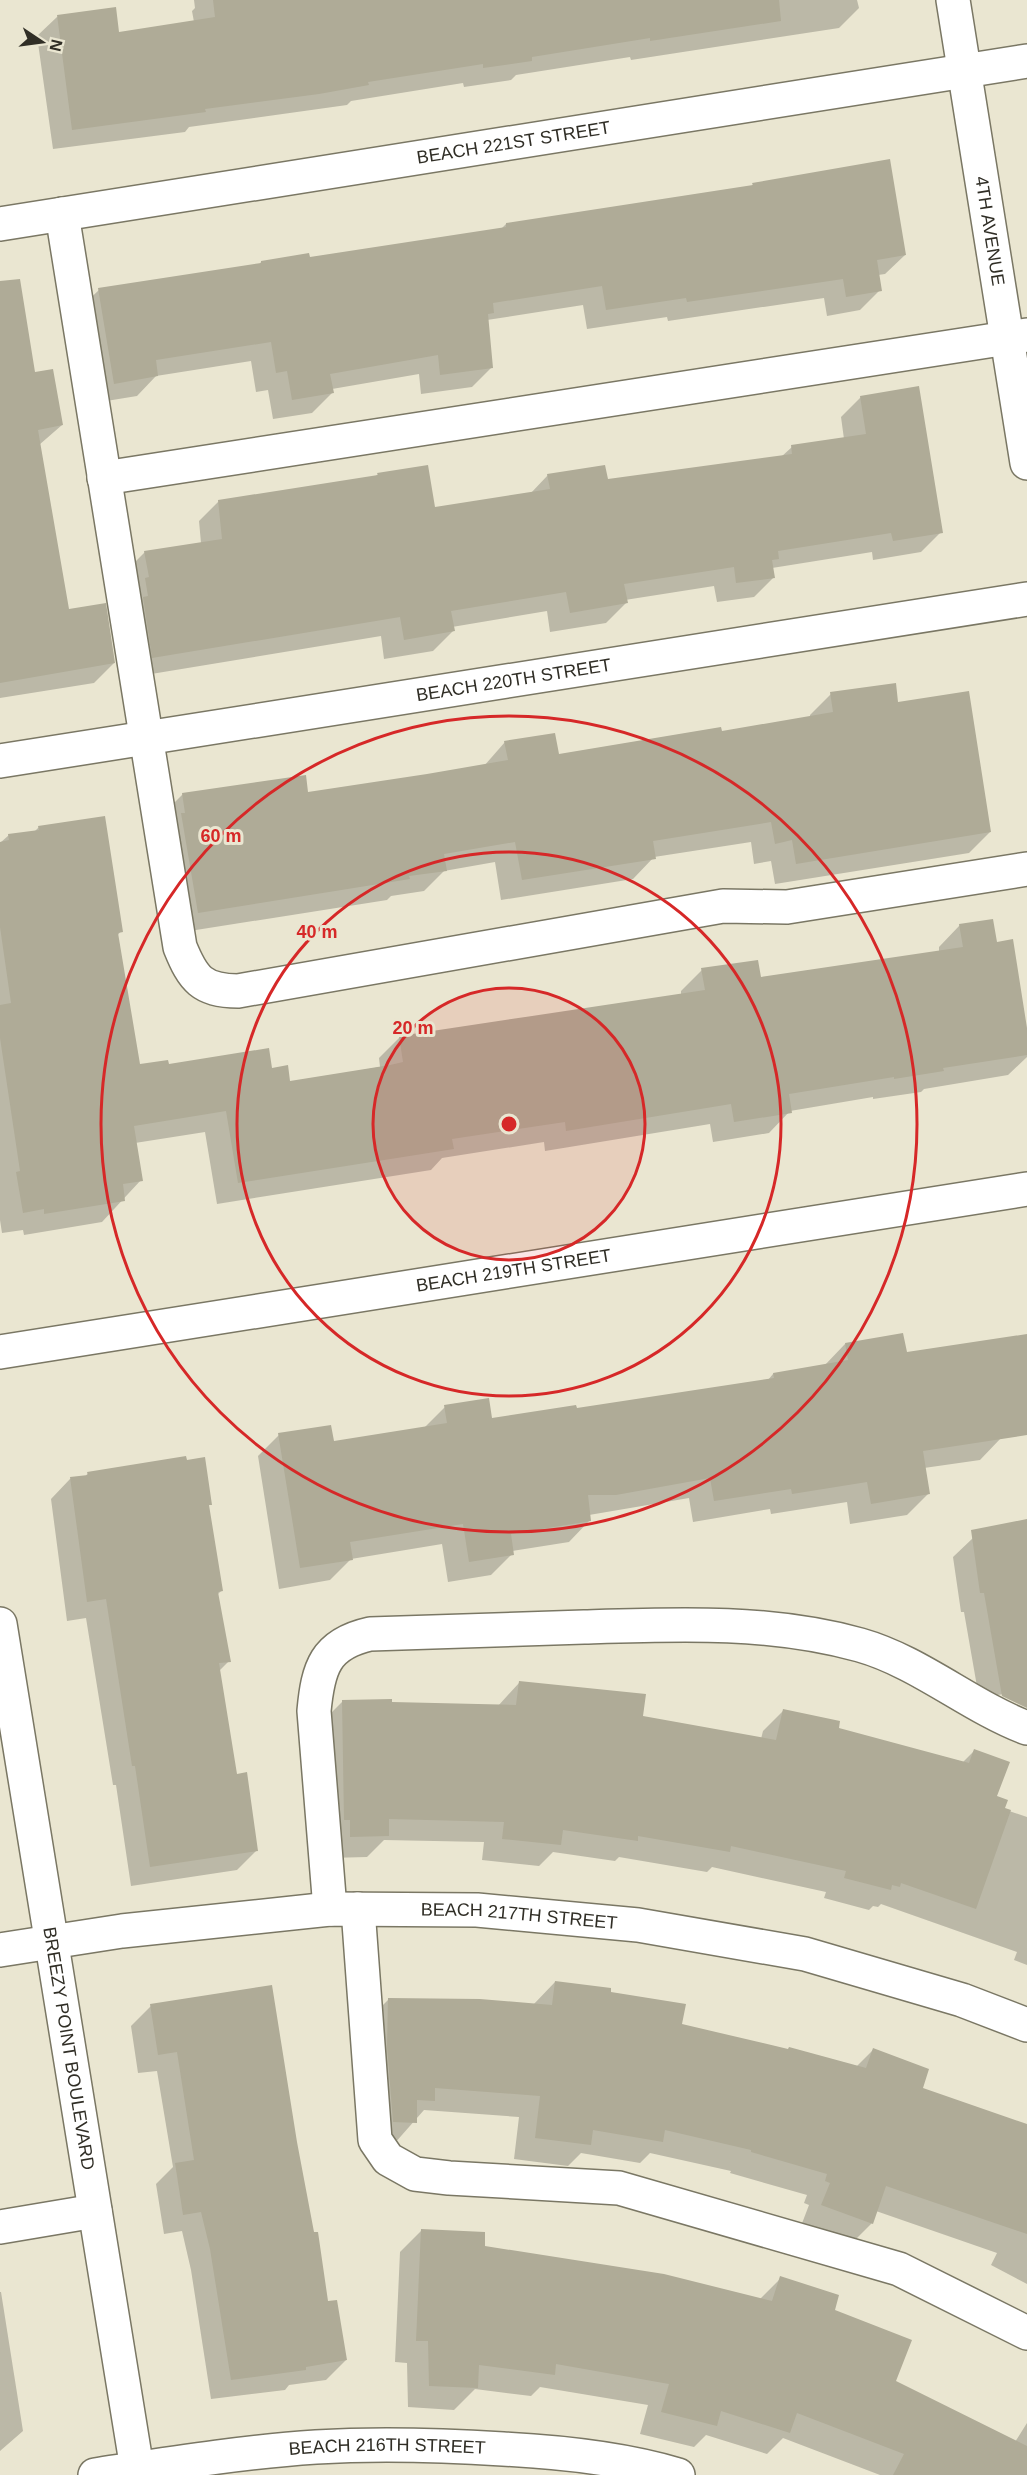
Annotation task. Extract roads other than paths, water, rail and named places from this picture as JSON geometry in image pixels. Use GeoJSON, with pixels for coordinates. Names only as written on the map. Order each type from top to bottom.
{"type":"FeatureCollection","features":[{"type":"Feature","properties":{"kind":"street","name":"4TH AVENUE"},"geometry":{"type":"LineString","coordinates":[[953,0],[964,71],[1017,336],[1027,463]]}},
{"type":"Feature","properties":{"kind":"street","name":"BEACH 221ST STREET"},"geometry":{"type":"LineString","coordinates":[[0,224],[1027,61]]}},
{"type":"Feature","properties":{"kind":"street"},"geometry":{"type":"LineString","coordinates":[[62,214],[180,946],[190,971],[203,985],[220,991],[238,991],[723,906],[787,907],[1027,869]]}},
{"type":"Feature","properties":{"kind":"street"},"geometry":{"type":"LineString","coordinates":[[104,478],[1017,336]]}},
{"type":"Feature","properties":{"kind":"street","name":"BEACH 220TH STREET"},"geometry":{"type":"LineString","coordinates":[[0,761],[1027,599]]}},
{"type":"Feature","properties":{"kind":"street","name":"BEACH 219TH STREET"},"geometry":{"type":"LineString","coordinates":[[0,1352],[1027,1189]]}},
{"type":"Feature","properties":{"kind":"street"},"geometry":{"type":"LineString","coordinates":[[1027,1728],[975,1704],[899,1660],[872,1649],[825,1637],[772,1628],[685,1623],[370,1634],[349,1639],[333,1652],[323,1666],[316,1688],[314,1711],[344,1909],[375,2140],[388,2159],[415,2174],[426,2176],[619,2188],[899,2270],[1027,2333]]}},
{"type":"Feature","properties":{"kind":"street","name":"BREEZY POINT BOULEVARD"},"geometry":{"type":"LineString","coordinates":[[0,1624],[5,1684],[51,1942],[138,2472]]}},
{"type":"Feature","properties":{"kind":"street","name":"BEACH 217TH STREET"},"geometry":{"type":"LineString","coordinates":[[0,1950],[216,1920],[344,1909],[477,1910],[560,1916],[638,1924],[805,1954],[962,2000],[1027,2025]]}},
{"type":"Feature","properties":{"kind":"street"},"geometry":{"type":"LineString","coordinates":[[0,2227],[94,2211]]}},
{"type":"Feature","properties":{"kind":"street","name":"BEACH 216TH STREET"},"geometry":{"type":"LineString","coordinates":[[95,2475],[138,2472],[316,2447],[436,2445],[549,2451],[614,2461],[678,2475]]}}]}
